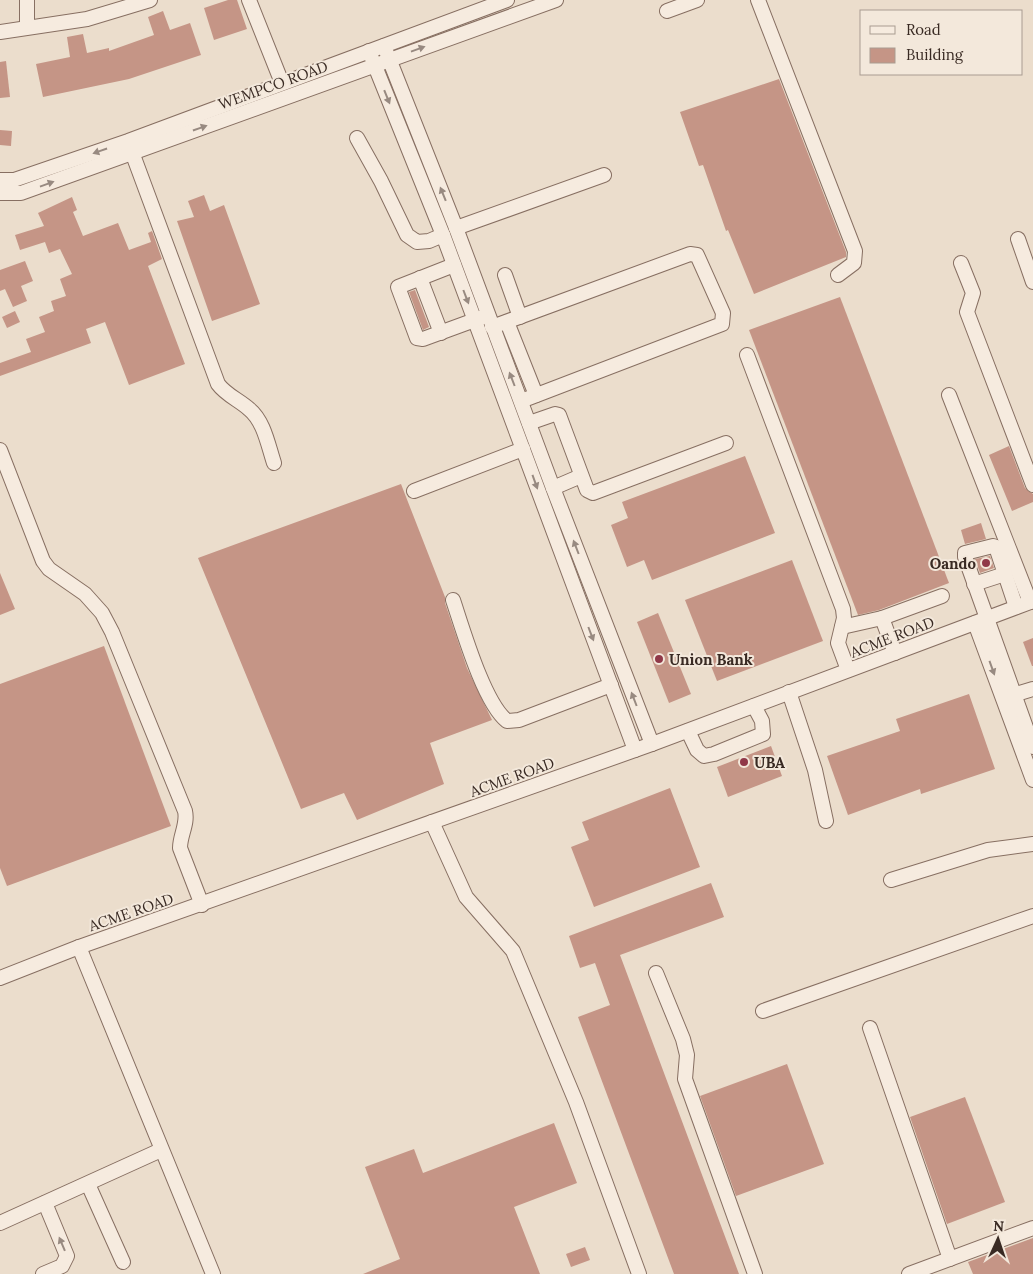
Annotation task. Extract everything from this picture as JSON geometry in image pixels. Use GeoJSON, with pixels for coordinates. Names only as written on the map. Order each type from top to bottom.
{"type":"FeatureCollection","features":[{"type":"Feature","properties":{"kind":"street"},"geometry":{"type":"LineString","coordinates":[[26,0],[27,27]]}},
{"type":"Feature","properties":{"kind":"street"},"geometry":{"type":"LineString","coordinates":[[0,32],[87,19],[150,0]]}},
{"type":"Feature","properties":{"kind":"street"},"geometry":{"type":"LineString","coordinates":[[249,0],[282,83]]}},
{"type":"Feature","properties":{"kind":"street","name":"WEMPCO ROAD"},"geometry":{"type":"LineString","coordinates":[[0,180],[14,180],[288,98],[371,58],[384,46],[480,4],[507,0]]}},
{"type":"Feature","properties":{"kind":"street","name":"WEMPCO ROAD"},"geometry":{"type":"LineString","coordinates":[[0,193],[21,193],[282,83],[371,58],[389,59],[556,0]]}},
{"type":"Feature","properties":{"kind":"street"},"geometry":{"type":"LineString","coordinates":[[667,11],[697,0]]}},
{"type":"Feature","properties":{"kind":"street"},"geometry":{"type":"LineString","coordinates":[[758,0],[855,251],[856,258],[851,267],[838,275]]}},
{"type":"Feature","properties":{"kind":"street"},"geometry":{"type":"LineString","coordinates":[[384,46],[456,228],[523,449],[635,750]]}},
{"type":"Feature","properties":{"kind":"street"},"geometry":{"type":"LineString","coordinates":[[371,58],[454,265],[485,321],[521,400],[652,744]]}},
{"type":"Feature","properties":{"kind":"street"},"geometry":{"type":"LineString","coordinates":[[357,138],[407,234],[417,242],[429,241],[443,235]]}},
{"type":"Feature","properties":{"kind":"street"},"geometry":{"type":"LineString","coordinates":[[130,146],[218,384],[222,390],[251,410],[260,423],[274,463]]}},
{"type":"Feature","properties":{"kind":"street"},"geometry":{"type":"LineString","coordinates":[[456,228],[604,175]]}},
{"type":"Feature","properties":{"kind":"street"},"geometry":{"type":"LineString","coordinates":[[1018,239],[1033,282]]}},
{"type":"Feature","properties":{"kind":"street"},"geometry":{"type":"LineString","coordinates":[[454,265],[399,286],[398,289],[418,338],[424,339],[485,321],[514,320],[690,254],[697,255],[723,313],[722,324],[521,400]]}},
{"type":"Feature","properties":{"kind":"street"},"geometry":{"type":"LineString","coordinates":[[961,263],[972,293],[967,312],[1033,486]]}},
{"type":"Feature","properties":{"kind":"street"},"geometry":{"type":"LineString","coordinates":[[505,275],[514,320],[536,395]]}},
{"type":"Feature","properties":{"kind":"street"},"geometry":{"type":"LineString","coordinates":[[420,278],[441,333]]}},
{"type":"Feature","properties":{"kind":"street"},"geometry":{"type":"LineString","coordinates":[[747,355],[843,609],[838,643],[848,670]]}},
{"type":"Feature","properties":{"kind":"street"},"geometry":{"type":"LineString","coordinates":[[949,395],[1031,601]]}},
{"type":"Feature","properties":{"kind":"street"},"geometry":{"type":"LineString","coordinates":[[529,423],[555,414],[559,415],[587,490],[593,492],[726,443]]}},
{"type":"Feature","properties":{"kind":"street"},"geometry":{"type":"LineString","coordinates":[[414,491],[523,449]]}},
{"type":"Feature","properties":{"kind":"street"},"geometry":{"type":"LineString","coordinates":[[0,450],[43,561],[49,569],[85,594],[94,603],[112,632],[186,811],[187,818],[180,840],[180,848],[202,905]]}},
{"type":"Feature","properties":{"kind":"street"},"geometry":{"type":"LineString","coordinates":[[553,488],[582,476]]}},
{"type":"Feature","properties":{"kind":"street"},"geometry":{"type":"LineString","coordinates":[[1016,607],[994,546],[966,553],[964,557],[974,584],[981,620],[1033,780]]}},
{"type":"Feature","properties":{"kind":"street"},"geometry":{"type":"LineString","coordinates":[[974,584],[1005,574]]}},
{"type":"Feature","properties":{"kind":"street"},"geometry":{"type":"LineString","coordinates":[[842,626],[882,618],[942,596]]}},
{"type":"Feature","properties":{"kind":"street"},"geometry":{"type":"LineString","coordinates":[[453,600],[488,692],[498,714],[507,721],[519,720],[611,685]]}},
{"type":"Feature","properties":{"kind":"street","name":"ACME ROAD"},"geometry":{"type":"LineString","coordinates":[[0,978],[79,947],[202,905],[688,731],[1031,601]]}},
{"type":"Feature","properties":{"kind":"street"},"geometry":{"type":"LineString","coordinates":[[582,611],[598,604]]}},
{"type":"Feature","properties":{"kind":"street"},"geometry":{"type":"LineString","coordinates":[[882,618],[895,653]]}},
{"type":"Feature","properties":{"kind":"street"},"geometry":{"type":"LineString","coordinates":[[981,620],[1033,747]]}},
{"type":"Feature","properties":{"kind":"street"},"geometry":{"type":"LineString","coordinates":[[1013,695],[1033,689]]}},
{"type":"Feature","properties":{"kind":"street"},"geometry":{"type":"LineString","coordinates":[[789,692],[815,770],[826,821]]}},
{"type":"Feature","properties":{"kind":"street"},"geometry":{"type":"LineString","coordinates":[[688,731],[696,750],[704,756],[714,754],[763,734],[762,722],[754,706]]}},
{"type":"Feature","properties":{"kind":"street"},"geometry":{"type":"LineString","coordinates":[[432,822],[466,897],[513,951],[576,1102],[639,1274]]}},
{"type":"Feature","properties":{"kind":"street"},"geometry":{"type":"LineString","coordinates":[[891,880],[988,850],[1033,844]]}},
{"type":"Feature","properties":{"kind":"street"},"geometry":{"type":"LineString","coordinates":[[764,1011],[1033,916]]}},
{"type":"Feature","properties":{"kind":"street"},"geometry":{"type":"LineString","coordinates":[[79,947],[213,1274]]}},
{"type":"Feature","properties":{"kind":"street"},"geometry":{"type":"LineString","coordinates":[[656,974],[684,1039],[687,1054],[685,1079],[755,1274]]}},
{"type":"Feature","properties":{"kind":"street"},"geometry":{"type":"LineString","coordinates":[[870,1028],[950,1259]]}},
{"type":"Feature","properties":{"kind":"street"},"geometry":{"type":"LineString","coordinates":[[0,1223],[161,1150]]}},
{"type":"Feature","properties":{"kind":"street"},"geometry":{"type":"LineString","coordinates":[[88,1184],[123,1262]]}},
{"type":"Feature","properties":{"kind":"street"},"geometry":{"type":"LineString","coordinates":[[43,1274],[62,1266],[67,1256],[45,1204]]}},
{"type":"Feature","properties":{"kind":"street"},"geometry":{"type":"LineString","coordinates":[[909,1274],[1033,1228]]}},
{"type":"Feature","properties":{"kind":"building"},"geometry":{"type":"Polygon","coordinates":[[[228,0],[237,0],[247,29],[214,40],[204,8],[228,0]]]}},
{"type":"Feature","properties":{"kind":"building"},"geometry":{"type":"Polygon","coordinates":[[[163,11],[170,30],[190,23],[201,55],[129,79],[43,97],[36,64],[70,57],[67,37],[83,34],[87,53],[109,48],[109,51],[154,35],[148,17],[163,11]]]}},
{"type":"Feature","properties":{"kind":"building"},"geometry":{"type":"Polygon","coordinates":[[[6,61],[10,97],[0,98],[0,62],[6,61]]]}},
{"type":"Feature","properties":{"kind":"building"},"geometry":{"type":"Polygon","coordinates":[[[779,79],[846,252],[846,257],[754,294],[728,230],[726,231],[703,165],[699,166],[680,112],[779,79]]]}},
{"type":"Feature","properties":{"kind":"building"},"geometry":{"type":"Polygon","coordinates":[[[0,130],[12,131],[11,146],[0,145],[0,130]]]}},
{"type":"Feature","properties":{"kind":"building"},"geometry":{"type":"Polygon","coordinates":[[[204,195],[210,211],[224,205],[260,304],[212,321],[177,221],[194,217],[188,201],[204,195]]]}},
{"type":"Feature","properties":{"kind":"building"},"geometry":{"type":"Polygon","coordinates":[[[72,197],[77,210],[73,212],[83,236],[118,223],[129,250],[151,242],[148,233],[152,231],[162,259],[148,266],[185,364],[129,385],[105,322],[86,329],[91,343],[0,376],[0,363],[31,352],[26,339],[45,332],[39,317],[54,311],[51,301],[66,296],[60,279],[72,274],[60,249],[49,253],[45,242],[20,250],[15,235],[44,226],[38,213],[72,197]]]}},
{"type":"Feature","properties":{"kind":"building"},"geometry":{"type":"Polygon","coordinates":[[[25,261],[33,281],[21,286],[27,301],[13,307],[5,289],[0,291],[0,270],[25,261]]]}},
{"type":"Feature","properties":{"kind":"building"},"geometry":{"type":"Polygon","coordinates":[[[415,290],[429,327],[423,330],[409,292],[415,290]]]}},
{"type":"Feature","properties":{"kind":"building"},"geometry":{"type":"Polygon","coordinates":[[[840,297],[949,583],[879,610],[858,615],[749,330],[840,297]]]}},
{"type":"Feature","properties":{"kind":"building"},"geometry":{"type":"Polygon","coordinates":[[[15,311],[20,322],[7,328],[2,317],[15,311]]]}},
{"type":"Feature","properties":{"kind":"building"},"geometry":{"type":"Polygon","coordinates":[[[1009,446],[1025,488],[1033,494],[1033,502],[1012,511],[989,455],[1009,446]]]}},
{"type":"Feature","properties":{"kind":"building"},"geometry":{"type":"Polygon","coordinates":[[[745,456],[775,533],[652,580],[644,560],[627,567],[611,525],[628,518],[622,502],[745,456]]]}},
{"type":"Feature","properties":{"kind":"building"},"geometry":{"type":"Polygon","coordinates":[[[401,484],[445,597],[445,603],[467,668],[492,720],[430,743],[444,784],[357,820],[344,793],[301,809],[198,558],[401,484]]]}},
{"type":"Feature","properties":{"kind":"building"},"geometry":{"type":"Polygon","coordinates":[[[981,523],[986,539],[965,544],[961,530],[981,523]]]}},
{"type":"Feature","properties":{"kind":"building"},"geometry":{"type":"Polygon","coordinates":[[[990,556],[994,568],[980,573],[975,559],[990,556]]]}},
{"type":"Feature","properties":{"kind":"building"},"geometry":{"type":"Polygon","coordinates":[[[792,560],[823,641],[717,681],[685,600],[792,560]]]}},
{"type":"Feature","properties":{"kind":"building"},"geometry":{"type":"Polygon","coordinates":[[[0,573],[15,609],[0,615],[0,573]]]}},
{"type":"Feature","properties":{"kind":"building"},"geometry":{"type":"Polygon","coordinates":[[[658,613],[691,694],[669,703],[637,622],[658,613]]]}},
{"type":"Feature","properties":{"kind":"building"},"geometry":{"type":"Polygon","coordinates":[[[1033,638],[1033,666],[1032,666],[1023,642],[1033,638]]]}},
{"type":"Feature","properties":{"kind":"building"},"geometry":{"type":"Polygon","coordinates":[[[104,646],[171,826],[7,886],[0,868],[0,684],[104,646]]]}},
{"type":"Feature","properties":{"kind":"building"},"geometry":{"type":"Polygon","coordinates":[[[969,694],[995,769],[921,794],[920,789],[848,815],[827,756],[900,731],[896,719],[969,694]]]}},
{"type":"Feature","properties":{"kind":"building"},"geometry":{"type":"Polygon","coordinates":[[[771,746],[782,776],[728,797],[717,767],[771,746]]]}},
{"type":"Feature","properties":{"kind":"building"},"geometry":{"type":"Polygon","coordinates":[[[670,788],[700,867],[594,907],[571,847],[589,840],[582,822],[670,788]]]}},
{"type":"Feature","properties":{"kind":"building"},"geometry":{"type":"Polygon","coordinates":[[[711,883],[724,917],[620,955],[739,1274],[674,1274],[578,1017],[610,1005],[595,963],[580,968],[569,936],[711,883]]]}},
{"type":"Feature","properties":{"kind":"building"},"geometry":{"type":"Polygon","coordinates":[[[787,1064],[824,1164],[736,1196],[700,1096],[787,1064]]]}},
{"type":"Feature","properties":{"kind":"building"},"geometry":{"type":"Polygon","coordinates":[[[965,1097],[1005,1202],[947,1224],[910,1117],[965,1097]]]}},
{"type":"Feature","properties":{"kind":"building"},"geometry":{"type":"Polygon","coordinates":[[[554,1123],[577,1183],[514,1207],[540,1274],[363,1274],[400,1259],[365,1167],[414,1149],[423,1173],[554,1123]]]}},
{"type":"Feature","properties":{"kind":"building"},"geometry":{"type":"Polygon","coordinates":[[[1033,1238],[1033,1274],[973,1274],[968,1262],[1033,1238]]]}},
{"type":"Feature","properties":{"kind":"building"},"geometry":{"type":"Polygon","coordinates":[[[585,1247],[590,1260],[571,1267],[566,1254],[585,1247]]]}},
{"type":"Feature","properties":{"kind":"place","name":"Oando"},"geometry":{"type":"Point","coordinates":[986,563]}},
{"type":"Feature","properties":{"kind":"place","name":"Union Bank"},"geometry":{"type":"Point","coordinates":[659,659]}},
{"type":"Feature","properties":{"kind":"place","name":"UBA"},"geometry":{"type":"Point","coordinates":[744,762]}}]}
